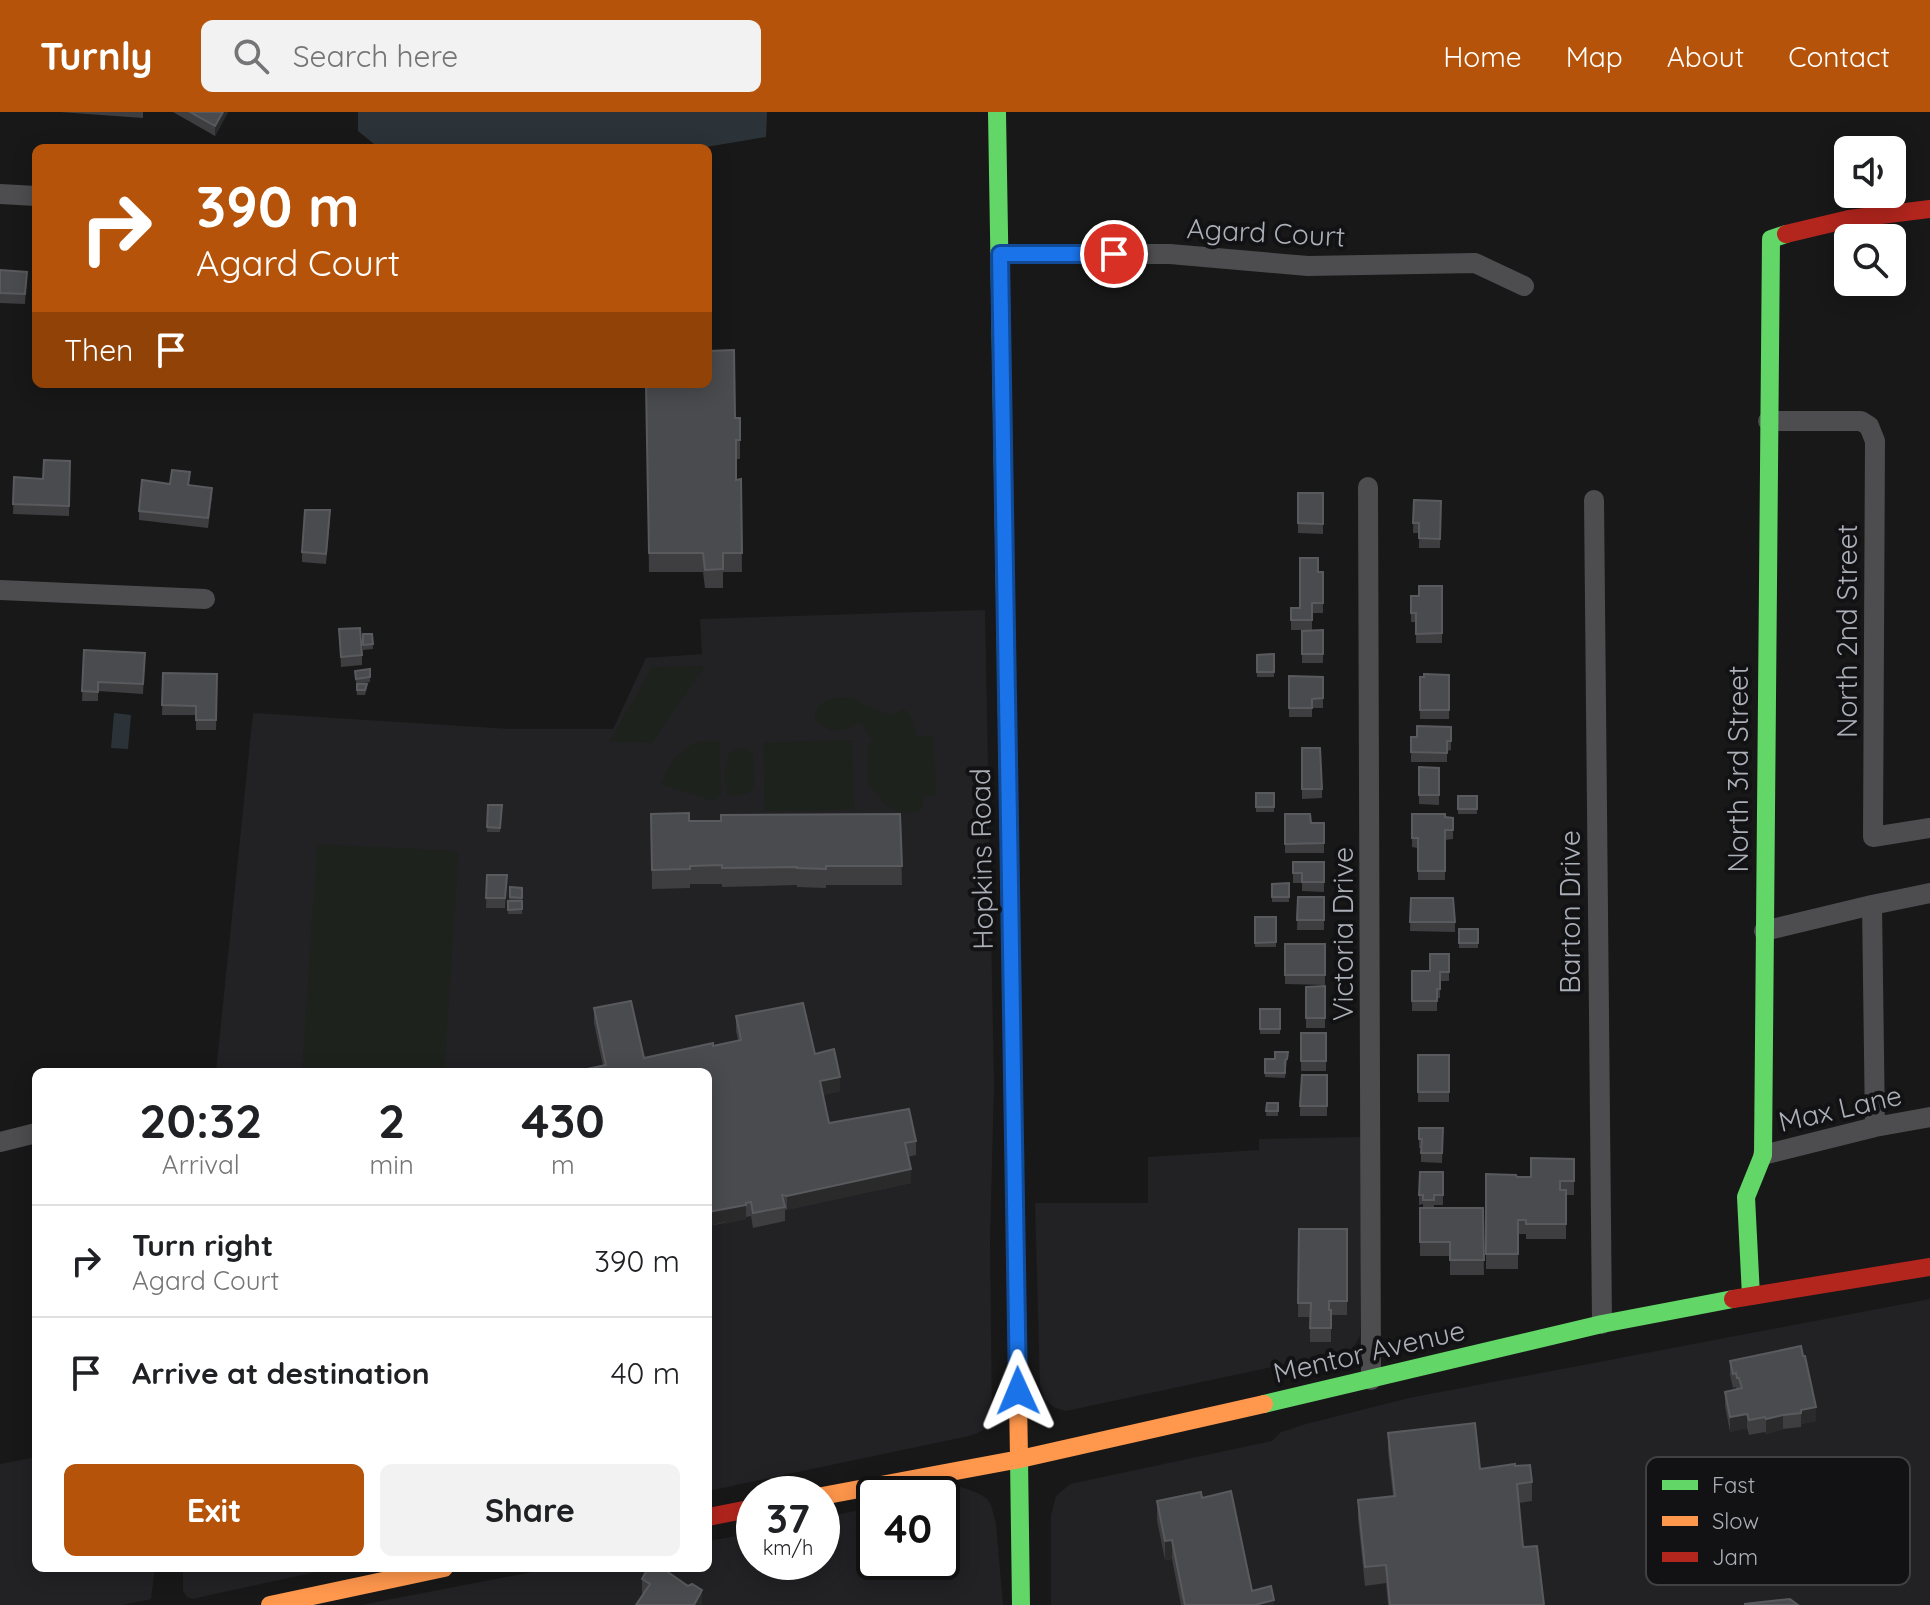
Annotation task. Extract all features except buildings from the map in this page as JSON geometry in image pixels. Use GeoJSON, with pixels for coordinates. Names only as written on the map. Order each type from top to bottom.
{"type":"FeatureCollection","features":[{"type":"Feature","properties":{"kind":"street","name":"Hopkins Road"},"geometry":{"type":"LineString","coordinates":[[997,112],[1021,1605]]}},
{"type":"Feature","properties":{"kind":"street"},"geometry":{"type":"LineString","coordinates":[[0,194],[32,196]]}},
{"type":"Feature","properties":{"kind":"street","name":"North 3rd Street"},"geometry":{"type":"LineString","coordinates":[[1751,1296],[1746,1197],[1763,1155],[1771,239],[1855,218],[1930,209]]}},
{"type":"Feature","properties":{"kind":"street","name":"Agard Court"},"geometry":{"type":"LineString","coordinates":[[1000,254],[1170,254],[1308,266],[1475,263],[1524,286]]}},
{"type":"Feature","properties":{"kind":"street","name":"North 2nd Street"},"geometry":{"type":"LineString","coordinates":[[1768,421],[1861,421],[1869,426],[1875,441],[1873,837],[1930,828]]}},
{"type":"Feature","properties":{"kind":"street","name":"Victoria Drive"},"geometry":{"type":"LineString","coordinates":[[1368,487],[1371,1380]]}},
{"type":"Feature","properties":{"kind":"street","name":"Barton Drive"},"geometry":{"type":"LineString","coordinates":[[1594,500],[1602,1324]]}},
{"type":"Feature","properties":{"kind":"street"},"geometry":{"type":"LineString","coordinates":[[0,590],[205,599]]}},
{"type":"Feature","properties":{"kind":"street"},"geometry":{"type":"LineString","coordinates":[[1764,931],[1930,893]]}},
{"type":"Feature","properties":{"kind":"street"},"geometry":{"type":"LineString","coordinates":[[1872,905],[1875,1127]]}},
{"type":"Feature","properties":{"kind":"street","name":"Max Lane"},"geometry":{"type":"LineString","coordinates":[[1763,1155],[1875,1127],[1930,1117]]}},
{"type":"Feature","properties":{"kind":"street"},"geometry":{"type":"LineString","coordinates":[[0,1142],[32,1134]]}},
{"type":"Feature","properties":{"kind":"street","name":"Mentor Avenue"},"geometry":{"type":"LineString","coordinates":[[840,1493],[1020,1459],[1602,1324],[1930,1267]]}},
{"type":"Feature","properties":{"kind":"street"},"geometry":{"type":"LineString","coordinates":[[712,1516],[736,1512]]}},
{"type":"Feature","properties":{"kind":"street"},"geometry":{"type":"LineString","coordinates":[[270,1605],[425,1572]]}},
{"type":"Feature","properties":{"kind":"shaded area"},"geometry":{"type":"Polygon","coordinates":[[[358,112],[767,112],[766,137],[712,146],[374,144],[358,131],[358,112]]]}},
{"type":"Feature","properties":{"kind":"shaded area"},"geometry":{"type":"Polygon","coordinates":[[[985,610],[994,1084],[990,1425],[969,1436],[779,1476],[736,1476],[736,1485],[712,1490],[712,1068],[216,1068],[253,713],[512,729],[613,729],[646,658],[702,654],[700,619],[985,610]]]}},
{"type":"Feature","properties":{"kind":"shaded area"},"geometry":{"type":"Polygon","coordinates":[[[705,666],[652,743],[610,742],[652,667],[705,666]]]}},
{"type":"Feature","properties":{"kind":"shaded area"},"geometry":{"type":"Polygon","coordinates":[[[854,698],[863,705],[892,715],[902,709],[911,717],[916,736],[934,736],[936,796],[924,795],[918,812],[901,813],[894,810],[867,784],[867,745],[872,741],[863,726],[858,723],[836,731],[815,720],[817,709],[823,702],[854,698]]]}},
{"type":"Feature","properties":{"kind":"shaded area"},"geometry":{"type":"Polygon","coordinates":[[[114,713],[131,715],[128,749],[111,748],[114,713]]]}},
{"type":"Feature","properties":{"kind":"shaded area"},"geometry":{"type":"Polygon","coordinates":[[[852,740],[855,810],[765,811],[763,742],[852,740]]]}},
{"type":"Feature","properties":{"kind":"shaded area"},"geometry":{"type":"Polygon","coordinates":[[[704,741],[719,741],[721,794],[713,801],[661,784],[682,751],[704,741]]]}},
{"type":"Feature","properties":{"kind":"shaded area"},"geometry":{"type":"Polygon","coordinates":[[[745,748],[753,753],[754,784],[747,793],[728,795],[724,776],[728,754],[745,748]]]}},
{"type":"Feature","properties":{"kind":"shaded area"},"geometry":{"type":"Polygon","coordinates":[[[317,844],[459,851],[444,1068],[302,1068],[317,844]]]}},
{"type":"Feature","properties":{"kind":"shaded area"},"geometry":{"type":"Polygon","coordinates":[[[1363,1137],[1360,1336],[1352,1350],[1066,1411],[1055,1408],[1045,1399],[1040,1384],[1035,1203],[1148,1203],[1148,1157],[1259,1150],[1259,1139],[1363,1137]]]}},
{"type":"Feature","properties":{"kind":"shaded area"},"geometry":{"type":"Polygon","coordinates":[[[1930,1299],[1930,1605],[1051,1605],[1051,1515],[1056,1496],[1070,1484],[1272,1441],[1281,1432],[1306,1424],[1409,1398],[1930,1299]]]}},
{"type":"Feature","properties":{"kind":"shaded area"},"geometry":{"type":"Polygon","coordinates":[[[32,1458],[32,1572],[154,1572],[151,1599],[123,1605],[0,1605],[0,1464],[32,1458]]]}},
{"type":"Feature","properties":{"kind":"shaded area"},"geometry":{"type":"Polygon","coordinates":[[[960,1487],[978,1493],[991,1505],[996,1524],[1003,1605],[361,1605],[532,1572],[712,1572],[712,1540],[736,1536],[736,1580],[840,1580],[840,1514],[856,1511],[856,1580],[960,1580],[960,1487]]]}},
{"type":"Feature","properties":{"kind":"shaded area"},"geometry":{"type":"Polygon","coordinates":[[[183,1572],[316,1572],[192,1599],[183,1591],[183,1572]]]}},
{"type":"Feature","properties":{"kind":"traffic: fast"},"geometry":{"type":"LineString","coordinates":[[997,112],[1013,1078]]}},
{"type":"Feature","properties":{"kind":"traffic: fast"},"geometry":{"type":"LineString","coordinates":[[1751,1296],[1746,1197],[1763,1155],[1771,239],[1786,234]]}},
{"type":"Feature","properties":{"kind":"traffic: fast"},"geometry":{"type":"LineString","coordinates":[[1264,1404],[1602,1324],[1733,1299]]}},
{"type":"Feature","properties":{"kind":"traffic: fast"},"geometry":{"type":"LineString","coordinates":[[1019,1458],[1021,1605]]}},
{"type":"Feature","properties":{"kind":"traffic: slow"},"geometry":{"type":"LineString","coordinates":[[1013,1078],[1019,1458]]}},
{"type":"Feature","properties":{"kind":"traffic: slow"},"geometry":{"type":"LineString","coordinates":[[840,1493],[1020,1459],[1264,1404]]}},
{"type":"Feature","properties":{"kind":"traffic: slow"},"geometry":{"type":"LineString","coordinates":[[270,1605],[425,1572]]}},
{"type":"Feature","properties":{"kind":"traffic: jam"},"geometry":{"type":"LineString","coordinates":[[1786,234],[1849,219],[1930,209]]}},
{"type":"Feature","properties":{"kind":"traffic: jam"},"geometry":{"type":"LineString","coordinates":[[1733,1299],[1930,1267]]}},
{"type":"Feature","properties":{"kind":"traffic: jam"},"geometry":{"type":"LineString","coordinates":[[712,1516],[736,1512]]}},
{"type":"Feature","properties":{"kind":"route"},"geometry":{"type":"LineString","coordinates":[[1018,1391],[1000,254],[1114,254]]}}]}
